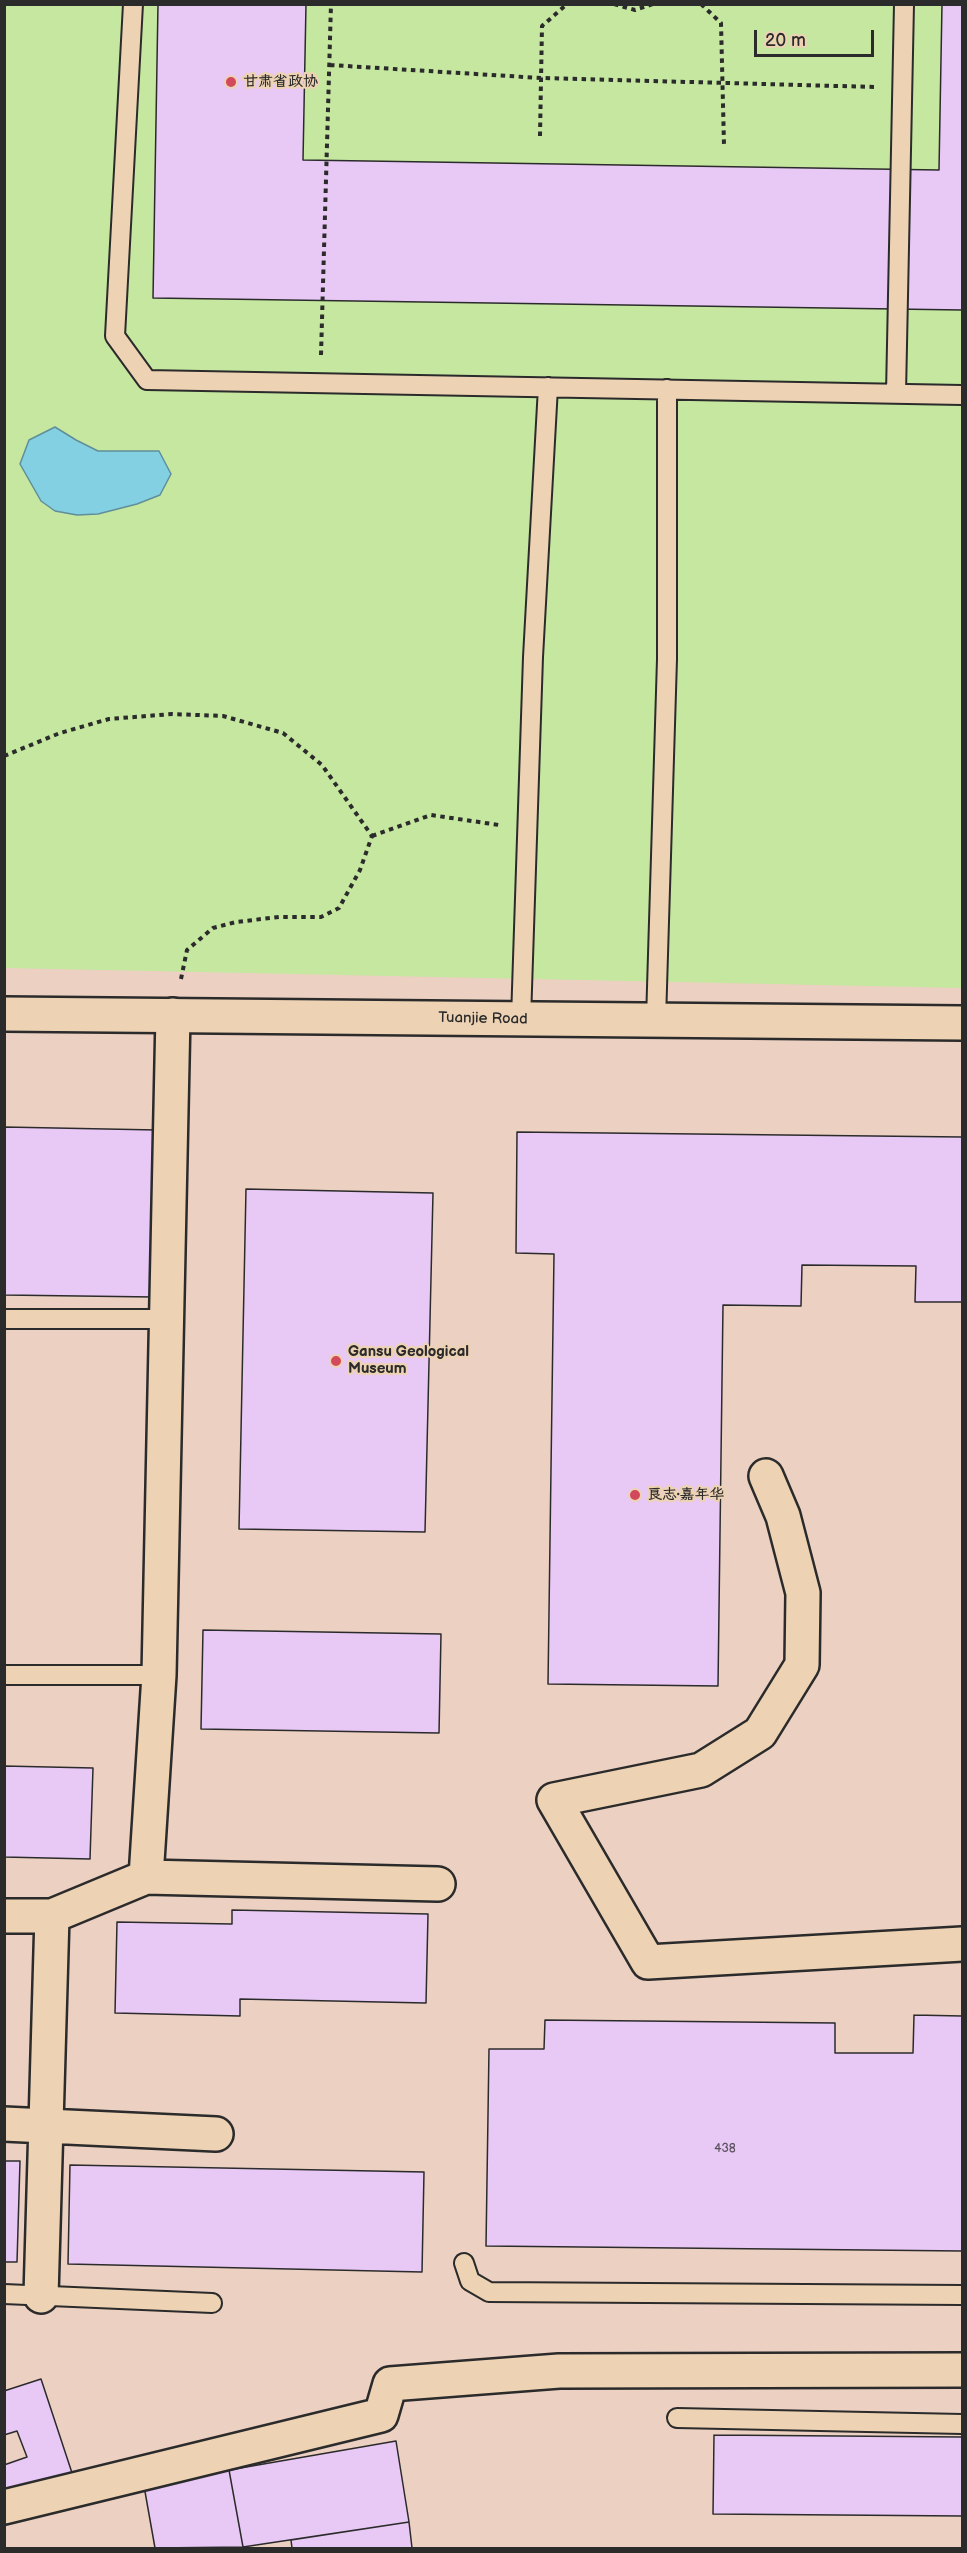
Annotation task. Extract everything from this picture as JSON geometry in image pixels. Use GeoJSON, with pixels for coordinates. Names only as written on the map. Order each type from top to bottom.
{"type":"FeatureCollection","features":[{"type":"Feature","properties":{"kind":"street","name":"Tuanjie Road"},"geometry":{"type":"LineString","coordinates":[[4,1014],[963,1023]]}},
{"type":"Feature","properties":{"kind":"street"},"geometry":{"type":"LineString","coordinates":[[146,1877],[159,1675],[173,1015]]}},
{"type":"Feature","properties":{"kind":"street"},"geometry":{"type":"LineString","coordinates":[[766,1476],[783,1516],[803,1593],[802,1665],[760,1733],[701,1770],[554,1800],[648,1962],[963,1944]]}},
{"type":"Feature","properties":{"kind":"street"},"geometry":{"type":"LineString","coordinates":[[4,1916],[52,1916],[146,1877],[438,1884]]}},
{"type":"Feature","properties":{"kind":"street"},"geometry":{"type":"LineString","coordinates":[[41,2296],[52,1916]]}},
{"type":"Feature","properties":{"kind":"street"},"geometry":{"type":"LineString","coordinates":[[4,2124],[216,2134]]}},
{"type":"Feature","properties":{"kind":"street"},"geometry":{"type":"LineString","coordinates":[[4,2507],[381,2415],[390,2384],[560,2371],[963,2370]]}},
{"type":"Feature","properties":{"kind":"lane"},"geometry":{"type":"LineString","coordinates":[[133,4],[115,336],[147,380],[963,395]]}},
{"type":"Feature","properties":{"kind":"lane"},"geometry":{"type":"LineString","coordinates":[[896,393],[904,4]]}},
{"type":"Feature","properties":{"kind":"lane"},"geometry":{"type":"LineString","coordinates":[[521,1019],[532,657],[548,387]]}},
{"type":"Feature","properties":{"kind":"lane"},"geometry":{"type":"LineString","coordinates":[[656,1020],[667,659],[667,389]]}},
{"type":"Feature","properties":{"kind":"lane"},"geometry":{"type":"LineString","coordinates":[[4,1319],[166,1319]]}},
{"type":"Feature","properties":{"kind":"lane"},"geometry":{"type":"LineString","coordinates":[[4,1674],[159,1675]]}},
{"type":"Feature","properties":{"kind":"lane"},"geometry":{"type":"LineString","coordinates":[[464,2263],[470,2281],[489,2292],[963,2295]]}},
{"type":"Feature","properties":{"kind":"lane"},"geometry":{"type":"LineString","coordinates":[[4,2294],[212,2303]]}},
{"type":"Feature","properties":{"kind":"lane"},"geometry":{"type":"LineString","coordinates":[[677,2418],[963,2424]]}},
{"type":"Feature","properties":{"kind":"path"},"geometry":{"type":"LineString","coordinates":[[320,383],[332,4]]}},
{"type":"Feature","properties":{"kind":"path"},"geometry":{"type":"LineString","coordinates":[[540,136],[542,26],[567,4]]}},
{"type":"Feature","properties":{"kind":"path"},"geometry":{"type":"LineString","coordinates":[[614,4],[635,10],[653,4]]}},
{"type":"Feature","properties":{"kind":"path"},"geometry":{"type":"LineString","coordinates":[[701,4],[721,22],[724,145]]}},
{"type":"Feature","properties":{"kind":"path"},"geometry":{"type":"LineString","coordinates":[[330,65],[541,78],[902,88]]}},
{"type":"Feature","properties":{"kind":"path"},"geometry":{"type":"LineString","coordinates":[[4,756],[60,732],[109,719],[172,714],[223,716],[283,733],[322,765],[372,836]]}},
{"type":"Feature","properties":{"kind":"path"},"geometry":{"type":"LineString","coordinates":[[372,836],[431,815],[527,829]]}},
{"type":"Feature","properties":{"kind":"path"},"geometry":{"type":"LineString","coordinates":[[173,1015],[187,950],[213,927],[236,921],[279,917],[321,917],[339,908],[360,870],[372,836]]}},
{"type":"Feature","properties":{"kind":"green space"},"geometry":{"type":"Polygon","coordinates":[[[5,5],[962,5],[962,988],[5,968],[5,5]]]}},
{"type":"Feature","properties":{"kind":"water"},"geometry":{"type":"Polygon","coordinates":[[[55,427],[98,451],[159,451],[171,474],[160,495],[137,504],[98,514],[77,515],[55,511],[41,501],[20,464],[29,440],[55,427]]]}},
{"type":"Feature","properties":{"kind":"building","name":"甘肃省政协"},"geometry":{"type":"Polygon","coordinates":[[[158,4],[306,4],[303,160],[939,170],[942,4],[962,4],[962,310],[153,298],[158,4]]]}},
{"type":"Feature","properties":{"kind":"building"},"geometry":{"type":"Polygon","coordinates":[[[4,1127],[157,1130],[154,1297],[4,1295],[4,1127]]]}},
{"type":"Feature","properties":{"kind":"building","name":"良志·嘉年华"},"geometry":{"type":"Polygon","coordinates":[[[517,1132],[962,1137],[962,1302],[915,1302],[916,1266],[802,1265],[801,1306],[723,1305],[718,1686],[548,1684],[554,1254],[516,1253],[517,1132]]]}},
{"type":"Feature","properties":{"kind":"building","name":"Gansu Geological Museum"},"geometry":{"type":"Polygon","coordinates":[[[246,1189],[433,1193],[425,1532],[239,1529],[246,1189]]]}},
{"type":"Feature","properties":{"kind":"building"},"geometry":{"type":"Polygon","coordinates":[[[203,1630],[441,1634],[439,1733],[201,1729],[203,1630]]]}},
{"type":"Feature","properties":{"kind":"building"},"geometry":{"type":"Polygon","coordinates":[[[4,1766],[93,1768],[90,1859],[4,1857],[4,1766]]]}},
{"type":"Feature","properties":{"kind":"building"},"geometry":{"type":"Polygon","coordinates":[[[232,1910],[428,1914],[426,2003],[240,1999],[240,2016],[115,2013],[117,1922],[232,1924],[232,1910]]]}},
{"type":"Feature","properties":{"kind":"building"},"geometry":{"type":"Polygon","coordinates":[[[914,2015],[962,2016],[962,2251],[486,2246],[489,2049],[544,2049],[545,2020],[835,2023],[835,2053],[913,2053],[914,2015]]]}},
{"type":"Feature","properties":{"kind":"building"},"geometry":{"type":"Polygon","coordinates":[[[4,2161],[20,2161],[17,2262],[4,2262],[4,2161]]]}},
{"type":"Feature","properties":{"kind":"building"},"geometry":{"type":"Polygon","coordinates":[[[70,2165],[424,2172],[422,2272],[68,2264],[70,2165]]]}},
{"type":"Feature","properties":{"kind":"building"},"geometry":{"type":"Polygon","coordinates":[[[41,2379],[76,2485],[4,2502],[4,2465],[27,2457],[17,2431],[4,2435],[4,2391],[41,2379]]]}},
{"type":"Feature","properties":{"kind":"building"},"geometry":{"type":"Polygon","coordinates":[[[714,2435],[962,2437],[962,2516],[713,2514],[714,2435]]]}},
{"type":"Feature","properties":{"kind":"building"},"geometry":{"type":"Polygon","coordinates":[[[396,2441],[409,2522],[243,2547],[229,2470],[396,2441]]]}},
{"type":"Feature","properties":{"kind":"building"},"geometry":{"type":"Polygon","coordinates":[[[229,2470],[243,2547],[155,2548],[144,2486],[229,2470]]]}},
{"type":"Feature","properties":{"kind":"building"},"geometry":{"type":"Polygon","coordinates":[[[409,2522],[412,2548],[292,2548],[291,2540],[409,2522]]]}},
{"type":"Feature","properties":{"kind":"place","name":"甘肃省政协"},"geometry":{"type":"Point","coordinates":[231,82]}},
{"type":"Feature","properties":{"kind":"place","name":"Gansu Geological Museum"},"geometry":{"type":"Point","coordinates":[336,1361]}},
{"type":"Feature","properties":{"kind":"place","name":"良志·嘉年华"},"geometry":{"type":"Point","coordinates":[635,1495]}}]}
